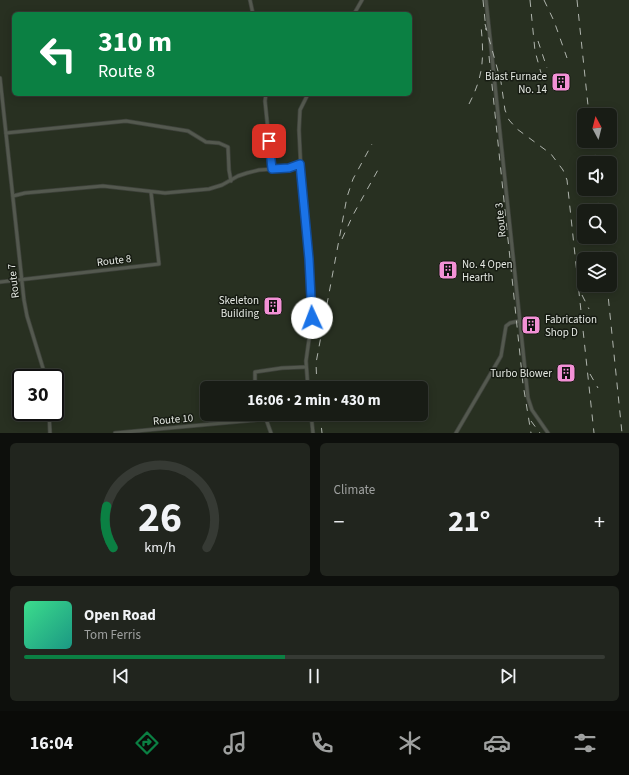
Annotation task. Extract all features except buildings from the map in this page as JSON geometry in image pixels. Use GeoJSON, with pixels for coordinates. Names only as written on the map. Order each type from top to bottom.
{"type":"FeatureCollection","features":[{"type":"Feature","properties":{"kind":"street"},"geometry":{"type":"LineString","coordinates":[[250,0],[253,12]]}},
{"type":"Feature","properties":{"kind":"street"},"geometry":{"type":"LineString","coordinates":[[355,12],[362,0]]}},
{"type":"Feature","properties":{"kind":"street","name":"Route 3"},"geometry":{"type":"LineString","coordinates":[[486,0],[528,398],[532,410],[548,433]]}},
{"type":"Feature","properties":{"kind":"street","name":"Route 7"},"geometry":{"type":"LineString","coordinates":[[0,78],[27,316],[43,369]]}},
{"type":"Feature","properties":{"kind":"street"},"geometry":{"type":"LineString","coordinates":[[266,96],[272,169]]}},
{"type":"Feature","properties":{"kind":"street"},"geometry":{"type":"LineString","coordinates":[[307,96],[303,102],[299,120],[300,164],[312,304],[312,318],[306,361],[307,381]]}},
{"type":"Feature","properties":{"kind":"street"},"geometry":{"type":"LineString","coordinates":[[6,133],[126,121],[188,131],[206,142],[219,143],[228,147],[229,170],[232,181]]}},
{"type":"Feature","properties":{"kind":"street"},"geometry":{"type":"LineString","coordinates":[[13,196],[25,193],[104,186],[165,193],[209,189],[232,181],[247,173],[259,170],[289,168],[300,164]]}},
{"type":"Feature","properties":{"kind":"street","name":"Route 8"},"geometry":{"type":"LineString","coordinates":[[0,282],[159,264],[151,192]]}},
{"type":"Feature","properties":{"kind":"street"},"geometry":{"type":"LineString","coordinates":[[456,433],[501,356],[506,326],[510,323],[519,321]]}},
{"type":"Feature","properties":{"kind":"street"},"geometry":{"type":"LineString","coordinates":[[255,381],[255,372],[282,368],[306,367]]}},
{"type":"Feature","properties":{"kind":"street"},"geometry":{"type":"LineString","coordinates":[[50,421],[50,433]]}},
{"type":"Feature","properties":{"kind":"street","name":"Route 10"},"geometry":{"type":"LineString","coordinates":[[115,433],[245,421]]}},
{"type":"Feature","properties":{"kind":"street"},"geometry":{"type":"LineString","coordinates":[[267,421],[272,433]]}},
{"type":"Feature","properties":{"kind":"street"},"geometry":{"type":"LineString","coordinates":[[312,421],[313,433]]}},
{"type":"Feature","properties":{"kind":"shaded area"},"geometry":{"type":"Polygon","coordinates":[[[0,0],[629,0],[629,433],[0,433],[0,0]]]}},
{"type":"Feature","properties":{"kind":"railway"},"geometry":{"type":"LineString","coordinates":[[483,0],[486,30]]}},
{"type":"Feature","properties":{"kind":"railway"},"geometry":{"type":"LineString","coordinates":[[530,0],[535,51],[541,73]]}},
{"type":"Feature","properties":{"kind":"railway"},"geometry":{"type":"LineString","coordinates":[[544,0],[554,21],[567,58]]}},
{"type":"Feature","properties":{"kind":"railway"},"geometry":{"type":"LineString","coordinates":[[577,0],[588,108]]}},
{"type":"Feature","properties":{"kind":"railway"},"geometry":{"type":"LineString","coordinates":[[485,24],[501,82],[505,110],[509,120],[517,129],[551,154],[563,170],[567,180],[594,433]]}},
{"type":"Feature","properties":{"kind":"railway"},"geometry":{"type":"LineString","coordinates":[[469,104],[478,84],[482,66],[481,26]]}},
{"type":"Feature","properties":{"kind":"railway"},"geometry":{"type":"LineString","coordinates":[[538,41],[547,68]]}},
{"type":"Feature","properties":{"kind":"railway"},"geometry":{"type":"LineString","coordinates":[[489,56],[523,384],[531,433]]}},
{"type":"Feature","properties":{"kind":"railway"},"geometry":{"type":"LineString","coordinates":[[317,381],[316,363],[347,197],[353,179],[372,144]]}},
{"type":"Feature","properties":{"kind":"railway"},"geometry":{"type":"LineString","coordinates":[[595,148],[595,156]]}},
{"type":"Feature","properties":{"kind":"railway"},"geometry":{"type":"LineString","coordinates":[[342,239],[353,215],[379,168]]}},
{"type":"Feature","properties":{"kind":"railway"},"geometry":{"type":"LineString","coordinates":[[598,196],[598,204]]}},
{"type":"Feature","properties":{"kind":"railway"},"geometry":{"type":"LineString","coordinates":[[601,244],[601,252]]}},
{"type":"Feature","properties":{"kind":"railway"},"geometry":{"type":"LineString","coordinates":[[608,292],[622,433]]}},
{"type":"Feature","properties":{"kind":"railway"},"geometry":{"type":"LineString","coordinates":[[582,295],[589,309]]}},
{"type":"Feature","properties":{"kind":"railway"},"geometry":{"type":"LineString","coordinates":[[590,374],[598,388]]}},
{"type":"Feature","properties":{"kind":"railway"},"geometry":{"type":"LineString","coordinates":[[321,421],[322,433]]}},
{"type":"Feature","properties":{"kind":"railway"},"geometry":{"type":"LineString","coordinates":[[531,421],[540,433]]}},
{"type":"Feature","properties":{"kind":"place","name":"Blast Furnace No. 14"},"geometry":{"type":"Point","coordinates":[561,82]}},
{"type":"Feature","properties":{"kind":"place","name":"No. 4 Open Hearth"},"geometry":{"type":"Point","coordinates":[448,270]}},
{"type":"Feature","properties":{"kind":"place","name":"Skeleton Building"},"geometry":{"type":"Point","coordinates":[273,306]}},
{"type":"Feature","properties":{"kind":"place","name":"Fabrication Shop D"},"geometry":{"type":"Point","coordinates":[531,325]}},
{"type":"Feature","properties":{"kind":"place","name":"Turbo Blower"},"geometry":{"type":"Point","coordinates":[566,373]}},
{"type":"Feature","properties":{"kind":"route"},"geometry":{"type":"LineString","coordinates":[[269,141],[272,169],[289,168],[300,164],[309,259],[312,318]]}}]}
